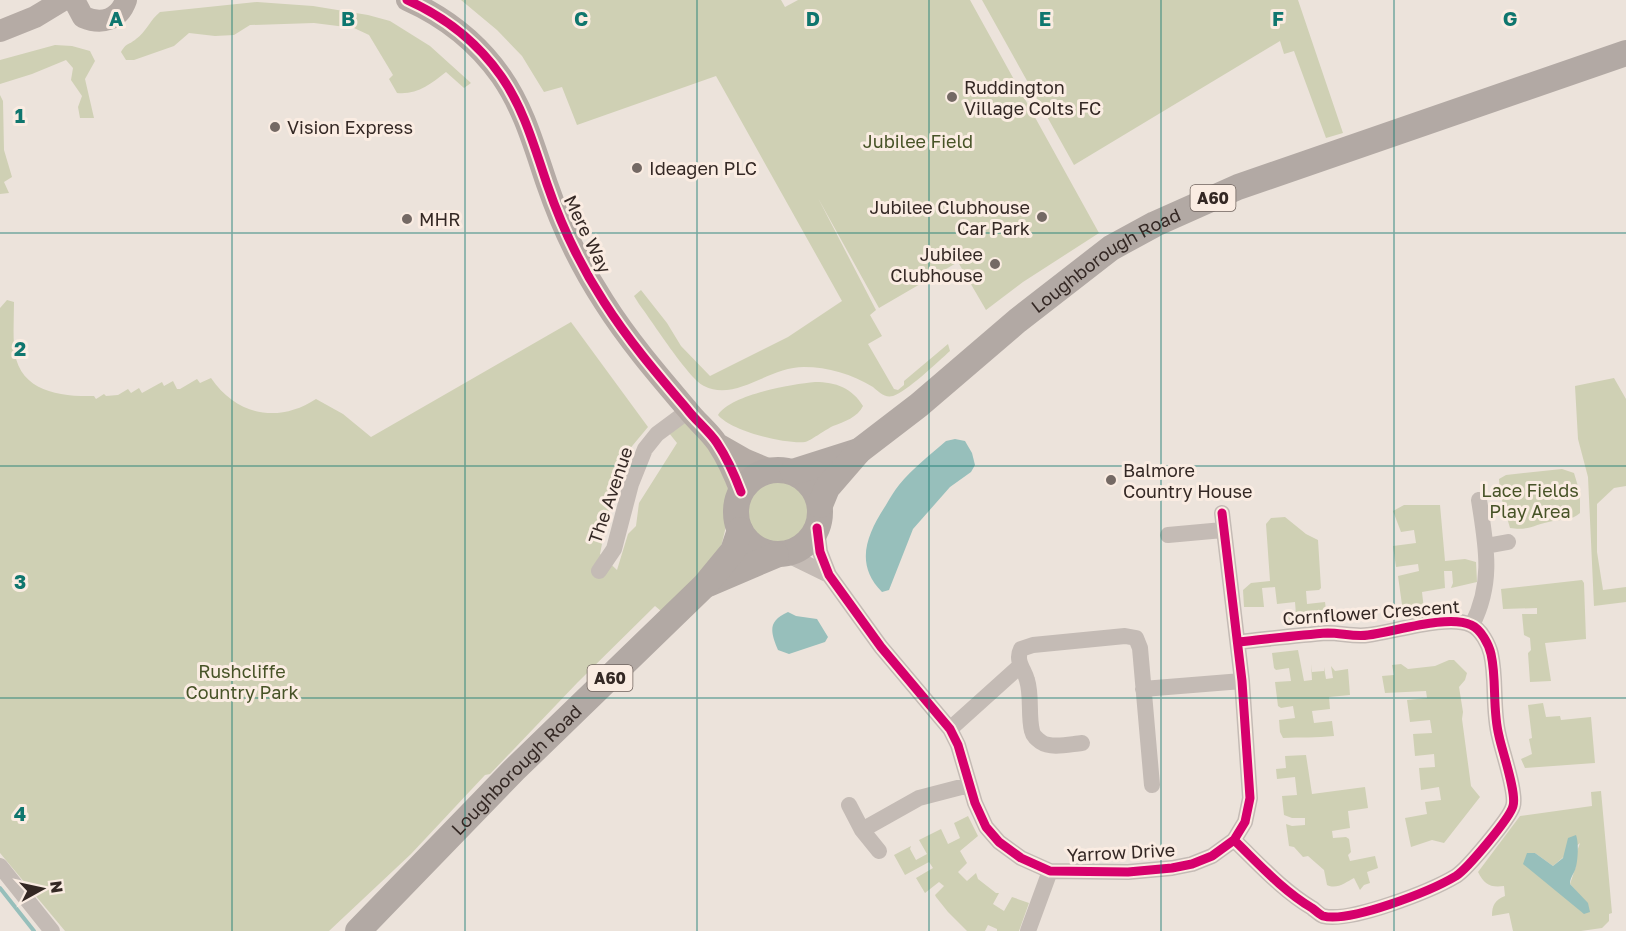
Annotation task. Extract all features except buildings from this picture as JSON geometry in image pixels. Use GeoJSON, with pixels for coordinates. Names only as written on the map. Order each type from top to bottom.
{"type":"FeatureCollection","features":[{"type":"Feature","properties":{"kind":"main road","name":"Loughborough Road"},"geometry":{"type":"LineString","coordinates":[[819,517],[827,488],[859,451],[919,405],[1075,275],[1111,248],[1155,224],[1238,187],[1626,53]]}},
{"type":"Feature","properties":{"kind":"main road","name":"Loughborough Road"},"geometry":{"type":"LineString","coordinates":[[782,471],[859,451]]}},
{"type":"Feature","properties":{"kind":"main road","name":"A60"},"geometry":{"type":"LineString","coordinates":[[740,530],[736,518],[736,505],[748,482],[758,475],[782,471]]}},
{"type":"Feature","properties":{"kind":"main road"},"geometry":{"type":"LineString","coordinates":[[782,471],[807,481],[816,494],[819,517]]}},
{"type":"Feature","properties":{"kind":"main road","name":"A60"},"geometry":{"type":"LineString","coordinates":[[781,554],[805,544],[819,517]]}},
{"type":"Feature","properties":{"kind":"main road","name":"Loughborough Road"},"geometry":{"type":"LineString","coordinates":[[358,931],[514,770],[705,585],[733,550],[740,530]]}},
{"type":"Feature","properties":{"kind":"main road"},"geometry":{"type":"LineString","coordinates":[[740,530],[749,543],[761,551],[781,554]]}},
{"type":"Feature","properties":{"kind":"main road","name":"Loughborough Road"},"geometry":{"type":"LineString","coordinates":[[705,585],[781,554]]}},
{"type":"Feature","properties":{"kind":"street"},"geometry":{"type":"LineString","coordinates":[[36,17],[63,0]]}},
{"type":"Feature","properties":{"kind":"street","name":"Mere Way"},"geometry":{"type":"LineString","coordinates":[[407,0],[438,15],[463,33],[500,75],[524,117],[535,144],[546,184],[573,250],[621,326],[688,411],[717,443],[741,492]]}},
{"type":"Feature","properties":{"kind":"street"},"geometry":{"type":"LineString","coordinates":[[0,31],[36,17],[79,8],[96,21],[104,21],[113,18],[127,1]]}},
{"type":"Feature","properties":{"kind":"street","name":"The Avenue"},"geometry":{"type":"LineString","coordinates":[[600,571],[614,549],[631,484],[645,448],[657,435],[688,411]]}},
{"type":"Feature","properties":{"kind":"street","name":"Mere Way"},"geometry":{"type":"LineString","coordinates":[[717,443],[746,460],[782,471]]}},
{"type":"Feature","properties":{"kind":"street"},"geometry":{"type":"LineString","coordinates":[[1472,625],[1482,604],[1487,581],[1486,546],[1479,500]]}},
{"type":"Feature","properties":{"kind":"street","name":"Yarrow Drive"},"geometry":{"type":"LineString","coordinates":[[819,517],[820,552],[830,575],[880,647],[950,729],[986,827],[1002,846],[1050,872],[1128,872],[1172,875],[1212,856],[1234,840],[1245,822],[1251,798],[1242,681],[1222,513]]}},
{"type":"Feature","properties":{"kind":"street"},"geometry":{"type":"LineString","coordinates":[[1168,535],[1223,530]]}},
{"type":"Feature","properties":{"kind":"street"},"geometry":{"type":"LineString","coordinates":[[1486,546],[1508,542]]}},
{"type":"Feature","properties":{"kind":"street"},"geometry":{"type":"LineString","coordinates":[[781,554],[830,575]]}},
{"type":"Feature","properties":{"kind":"street","name":"Cornflower Crescent"},"geometry":{"type":"LineString","coordinates":[[1234,840],[1282,887],[1324,916],[1347,917],[1413,895],[1457,875],[1494,833],[1514,803],[1496,721],[1491,654],[1482,636],[1472,625],[1454,622],[1367,635],[1315,634],[1238,642]]}},
{"type":"Feature","properties":{"kind":"street"},"geometry":{"type":"LineString","coordinates":[[1082,743],[1049,746],[1035,738],[1032,730],[1028,683],[1020,666],[1018,655],[1026,646],[1132,636],[1139,642],[1152,785]]}},
{"type":"Feature","properties":{"kind":"street"},"geometry":{"type":"LineString","coordinates":[[950,729],[1020,666]]}},
{"type":"Feature","properties":{"kind":"street"},"geometry":{"type":"LineString","coordinates":[[1143,689],[1242,681]]}},
{"type":"Feature","properties":{"kind":"street"},"geometry":{"type":"LineString","coordinates":[[862,830],[919,798],[969,785]]}},
{"type":"Feature","properties":{"kind":"street"},"geometry":{"type":"LineString","coordinates":[[849,805],[862,830],[879,851]]}},
{"type":"Feature","properties":{"kind":"street"},"geometry":{"type":"LineString","coordinates":[[0,866],[52,931]]}},
{"type":"Feature","properties":{"kind":"street"},"geometry":{"type":"LineString","coordinates":[[1028,931],[1050,872]]}},
{"type":"Feature","properties":{"kind":"green space","name":"Jubilee Field"},"geometry":{"type":"Polygon","coordinates":[[[461,0],[781,0],[785,7],[798,0],[970,0],[1099,233],[1023,282],[986,310],[958,262],[879,308],[818,198],[876,310],[870,315],[882,336],[868,344],[894,389],[898,390],[904,385],[904,381],[948,344],[950,351],[913,383],[893,396],[884,395],[865,382],[848,375],[813,367],[791,368],[728,390],[716,390],[704,386],[680,361],[639,304],[634,296],[641,290],[667,323],[681,346],[710,376],[788,337],[842,301],[716,76],[577,125],[562,87],[544,92],[522,56],[497,30],[461,0]]]}},
{"type":"Feature","properties":{"kind":"green space"},"geometry":{"type":"Polygon","coordinates":[[[982,0],[1298,0],[1343,133],[1326,138],[1294,51],[1284,54],[1280,41],[1074,165],[982,0]]]}},
{"type":"Feature","properties":{"kind":"green space"},"geometry":{"type":"Polygon","coordinates":[[[257,2],[313,6],[390,21],[430,46],[471,83],[464,88],[446,72],[417,90],[397,93],[389,79],[393,75],[369,35],[354,28],[314,23],[250,25],[234,35],[215,36],[189,33],[174,46],[134,60],[126,60],[121,52],[160,12],[257,2]]]}},
{"type":"Feature","properties":{"kind":"green space"},"geometry":{"type":"Polygon","coordinates":[[[55,45],[72,46],[90,51],[95,61],[85,79],[94,118],[80,118],[78,107],[82,96],[71,80],[73,68],[66,60],[0,84],[0,60],[55,45]]]}},
{"type":"Feature","properties":{"kind":"green space"},"geometry":{"type":"Polygon","coordinates":[[[0,95],[3,101],[4,150],[12,177],[4,182],[9,193],[0,194],[0,95]]]}},
{"type":"Feature","properties":{"kind":"green space","name":"Rushcliffe Country Park"},"geometry":{"type":"Polygon","coordinates":[[[7,300],[14,302],[16,360],[22,372],[40,388],[66,395],[94,396],[96,399],[104,394],[106,396],[118,395],[128,389],[131,393],[139,388],[142,393],[162,382],[164,386],[173,381],[177,389],[180,389],[197,379],[200,383],[211,378],[221,391],[233,400],[259,412],[287,411],[302,407],[316,399],[343,414],[371,437],[571,322],[648,427],[628,451],[615,478],[600,554],[617,570],[628,534],[636,526],[639,503],[677,443],[669,433],[687,420],[715,452],[730,494],[728,518],[721,547],[707,566],[661,611],[655,606],[490,774],[485,775],[411,854],[329,931],[65,931],[0,853],[0,308],[7,300]]]}},
{"type":"Feature","properties":{"kind":"green space"},"geometry":{"type":"Polygon","coordinates":[[[1614,378],[1626,399],[1626,486],[1614,488],[1597,504],[1597,552],[1603,590],[1626,587],[1626,602],[1594,606],[1588,477],[1578,439],[1575,386],[1614,378]]]}},
{"type":"Feature","properties":{"kind":"green space"},"geometry":{"type":"Polygon","coordinates":[[[815,382],[830,383],[849,390],[863,406],[850,419],[805,442],[784,441],[758,435],[734,426],[718,415],[725,408],[748,396],[777,388],[815,382]]]}},
{"type":"Feature","properties":{"kind":"green space","name":"Lace Fields Play Area"},"geometry":{"type":"Polygon","coordinates":[[[1562,469],[1574,473],[1580,493],[1580,513],[1570,519],[1547,522],[1528,528],[1510,528],[1500,493],[1499,479],[1506,475],[1562,469]]]}},
{"type":"Feature","properties":{"kind":"green space"},"geometry":{"type":"Polygon","coordinates":[[[772,481],[784,481],[801,490],[808,501],[810,513],[808,525],[801,536],[784,545],[772,545],[760,540],[751,531],[746,519],[746,507],[751,495],[760,486],[772,481]]]}},
{"type":"Feature","properties":{"kind":"green space"},"geometry":{"type":"Polygon","coordinates":[[[1404,505],[1440,505],[1445,561],[1465,559],[1476,562],[1477,582],[1451,588],[1452,571],[1444,571],[1445,588],[1422,592],[1424,610],[1403,612],[1398,576],[1419,571],[1418,564],[1396,567],[1393,546],[1416,543],[1414,530],[1401,532],[1393,511],[1404,505]]]}},
{"type":"Feature","properties":{"kind":"green space"},"geometry":{"type":"Polygon","coordinates":[[[1285,517],[1306,534],[1318,540],[1321,588],[1306,591],[1307,604],[1325,602],[1326,610],[1316,611],[1317,621],[1289,624],[1288,616],[1296,615],[1295,602],[1277,604],[1275,587],[1262,588],[1264,607],[1244,607],[1243,590],[1251,583],[1270,581],[1266,524],[1271,518],[1285,517]]]}},
{"type":"Feature","properties":{"kind":"green space"},"geometry":{"type":"Polygon","coordinates":[[[1582,580],[1586,639],[1545,643],[1551,681],[1530,682],[1528,653],[1531,650],[1530,638],[1524,635],[1522,614],[1537,614],[1537,608],[1503,609],[1501,589],[1582,580]]]}},
{"type":"Feature","properties":{"kind":"green space"},"geometry":{"type":"Polygon","coordinates":[[[1298,650],[1304,681],[1312,680],[1311,664],[1312,672],[1324,671],[1324,667],[1326,679],[1333,678],[1331,666],[1335,671],[1348,669],[1350,695],[1329,697],[1330,709],[1312,711],[1314,723],[1332,721],[1334,736],[1283,738],[1280,732],[1279,720],[1295,718],[1293,706],[1281,708],[1278,706],[1275,682],[1291,681],[1289,668],[1276,670],[1274,668],[1272,653],[1298,650]]]}},
{"type":"Feature","properties":{"kind":"green space"},"geometry":{"type":"Polygon","coordinates":[[[1454,660],[1467,673],[1459,687],[1462,719],[1471,786],[1480,797],[1444,843],[1432,840],[1411,847],[1405,818],[1427,814],[1425,802],[1441,800],[1439,787],[1421,790],[1419,768],[1435,767],[1434,754],[1415,756],[1413,734],[1432,733],[1430,720],[1410,722],[1407,700],[1427,698],[1426,691],[1385,693],[1382,676],[1394,675],[1392,665],[1401,664],[1408,669],[1435,666],[1454,660]]]}},
{"type":"Feature","properties":{"kind":"green space"},"geometry":{"type":"Polygon","coordinates":[[[1543,703],[1546,717],[1560,716],[1561,720],[1591,717],[1595,763],[1525,768],[1521,759],[1532,754],[1528,705],[1543,703]]]}},
{"type":"Feature","properties":{"kind":"green space"},"geometry":{"type":"Polygon","coordinates":[[[1306,755],[1312,794],[1365,787],[1368,808],[1348,811],[1350,828],[1332,831],[1333,838],[1346,837],[1349,839],[1350,861],[1375,856],[1378,868],[1367,872],[1370,883],[1364,885],[1360,890],[1354,878],[1338,886],[1327,885],[1324,870],[1308,856],[1303,857],[1294,847],[1289,846],[1286,824],[1305,825],[1305,818],[1292,818],[1284,815],[1282,796],[1297,795],[1295,777],[1277,779],[1276,769],[1286,768],[1285,756],[1306,755]]]}},
{"type":"Feature","properties":{"kind":"green space"},"geometry":{"type":"Polygon","coordinates":[[[1601,791],[1612,913],[1609,914],[1609,921],[1602,928],[1581,931],[1513,931],[1509,913],[1492,916],[1495,903],[1505,896],[1504,886],[1488,884],[1478,872],[1520,816],[1592,806],[1591,792],[1601,791]],[[1580,843],[1553,866],[1535,853],[1527,853],[1578,893],[1570,884],[1576,866],[1575,857],[1580,843]]]}},
{"type":"Feature","properties":{"kind":"green space"},"geometry":{"type":"Polygon","coordinates":[[[968,816],[978,836],[960,851],[967,863],[958,872],[967,881],[976,873],[978,879],[999,893],[993,904],[1004,911],[1012,897],[1029,903],[1019,931],[997,931],[988,925],[985,931],[967,931],[936,897],[935,895],[944,886],[939,882],[925,893],[916,878],[933,868],[929,862],[905,875],[894,855],[911,846],[910,849],[916,860],[927,854],[919,840],[941,829],[948,844],[960,838],[954,823],[968,816]]]}},
{"type":"Feature","properties":{"kind":"water"},"geometry":{"type":"Polygon","coordinates":[[[955,439],[965,441],[972,453],[975,465],[971,472],[950,487],[913,529],[889,590],[882,592],[868,571],[866,560],[866,549],[873,527],[904,479],[946,441],[955,439]]]}},
{"type":"Feature","properties":{"kind":"water"},"geometry":{"type":"Polygon","coordinates":[[[788,612],[796,616],[817,619],[828,637],[825,642],[789,654],[778,650],[772,627],[777,619],[788,612]]]}},
{"type":"Feature","properties":{"kind":"water"},"geometry":{"type":"Polygon","coordinates":[[[1576,835],[1577,863],[1570,884],[1588,903],[1590,912],[1584,914],[1523,864],[1527,853],[1535,853],[1553,866],[1563,858],[1568,838],[1576,835]]]}},
{"type":"Feature","properties":{"kind":"waterway"},"geometry":{"type":"LineString","coordinates":[[0,888],[34,931]]}},
{"type":"Feature","properties":{"kind":"cycle path"},"geometry":{"type":"LineString","coordinates":[[407,0],[434,14],[471,41],[501,76],[522,115],[558,215],[595,288],[633,344],[717,443],[741,492]]}},
{"type":"Feature","properties":{"kind":"cycle path"},"geometry":{"type":"LineString","coordinates":[[817,528],[820,552],[829,575],[881,647],[950,729],[958,745],[975,803],[986,827],[999,842],[1021,858],[1050,871],[1128,872],[1172,868],[1192,864],[1212,856],[1234,840],[1245,822],[1250,798],[1242,681],[1222,513]]}},
{"type":"Feature","properties":{"kind":"cycle path"},"geometry":{"type":"LineString","coordinates":[[1234,840],[1281,885],[1320,915],[1335,917],[1352,915],[1410,897],[1456,876],[1497,832],[1510,812],[1514,800],[1497,726],[1491,654],[1484,638],[1475,627],[1461,622],[1449,622],[1363,635],[1328,633],[1238,642]]}},
{"type":"Feature","properties":{"kind":"place","name":"Ruddington Village Colts FC"},"geometry":{"type":"Point","coordinates":[952,97]}},
{"type":"Feature","properties":{"kind":"place","name":"Vision Express"},"geometry":{"type":"Point","coordinates":[275,127]}},
{"type":"Feature","properties":{"kind":"place","name":"Ideagen PLC"},"geometry":{"type":"Point","coordinates":[637,168]}},
{"type":"Feature","properties":{"kind":"place","name":"Jubilee Clubhouse Car Park"},"geometry":{"type":"Point","coordinates":[1042,217]}},
{"type":"Feature","properties":{"kind":"place","name":"MHR"},"geometry":{"type":"Point","coordinates":[407,219]}},
{"type":"Feature","properties":{"kind":"place","name":"Jubilee Clubhouse"},"geometry":{"type":"Point","coordinates":[995,264]}},
{"type":"Feature","properties":{"kind":"place","name":"Balmore Country House"},"geometry":{"type":"Point","coordinates":[1111,480]}}]}
